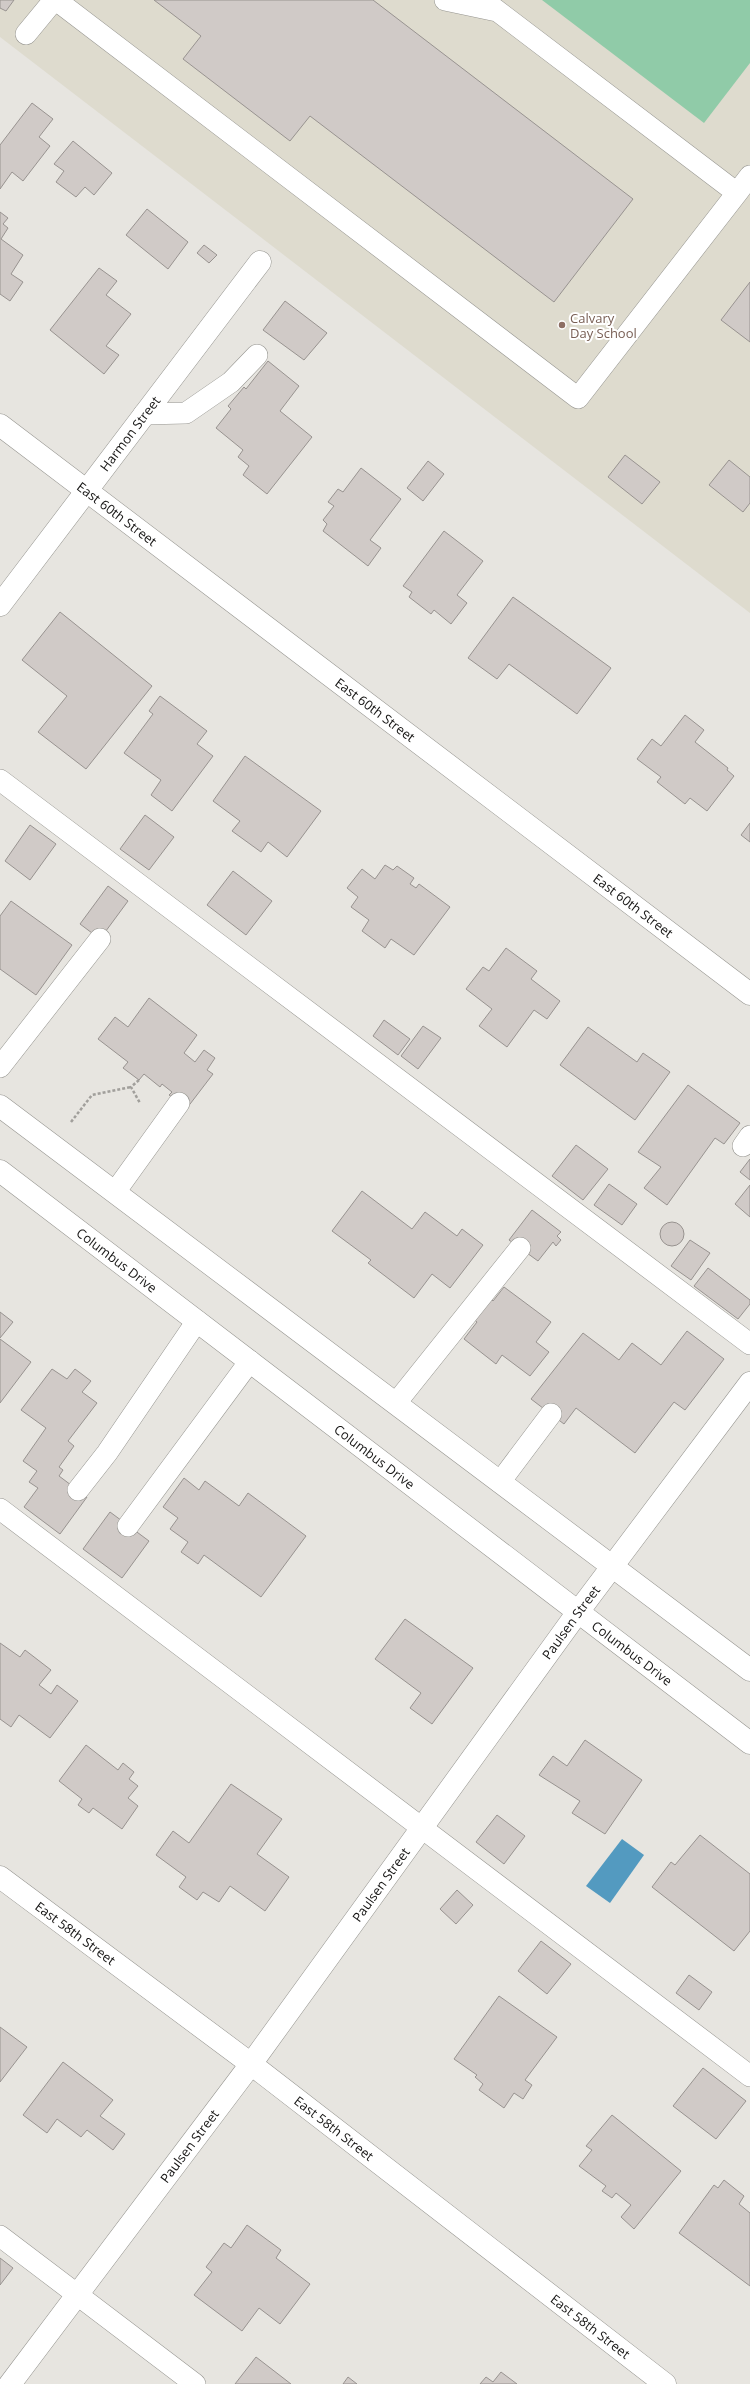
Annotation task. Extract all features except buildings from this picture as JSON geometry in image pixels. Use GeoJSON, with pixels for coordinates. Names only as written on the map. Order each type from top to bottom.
{"type":"FeatureCollection","features":[{"type":"Feature","properties":{"kind":"street","name":"Harmon Street"},"geometry":{"type":"LineString","coordinates":[[0,605],[260,262]]}},
{"type":"Feature","properties":{"kind":"street","name":"East 60th Street"},"geometry":{"type":"LineString","coordinates":[[0,425],[750,994]]}},
{"type":"Feature","properties":{"kind":"street"},"geometry":{"type":"LineString","coordinates":[[0,1106],[750,1670]]}},
{"type":"Feature","properties":{"kind":"street","name":"Columbus Drive"},"geometry":{"type":"LineString","coordinates":[[0,1171],[750,1743]]}},
{"type":"Feature","properties":{"kind":"street","name":"Paulsen Street"},"geometry":{"type":"LineString","coordinates":[[10,2384],[251,2064],[578,1612],[750,1383]]}},
{"type":"Feature","properties":{"kind":"street","name":"East 58th Street"},"geometry":{"type":"LineString","coordinates":[[0,1877],[251,2064],[665,2384]]}},
{"type":"Feature","properties":{"kind":"lane"},"geometry":{"type":"LineString","coordinates":[[26,34],[55,0],[578,398],[750,176]]}},
{"type":"Feature","properties":{"kind":"lane"},"geometry":{"type":"LineString","coordinates":[[445,0],[490,5],[738,193]]}},
{"type":"Feature","properties":{"kind":"lane"},"geometry":{"type":"LineString","coordinates":[[144,414],[186,413],[231,382],[256,355]]}},
{"type":"Feature","properties":{"kind":"lane"},"geometry":{"type":"LineString","coordinates":[[0,780],[750,1344]]}},
{"type":"Feature","properties":{"kind":"lane"},"geometry":{"type":"LineString","coordinates":[[0,1067],[100,939]]}},
{"type":"Feature","properties":{"kind":"lane"},"geometry":{"type":"LineString","coordinates":[[115,1192],[179,1103]]}},
{"type":"Feature","properties":{"kind":"lane"},"geometry":{"type":"LineString","coordinates":[[396,1403],[520,1248]]}},
{"type":"Feature","properties":{"kind":"lane"},"geometry":{"type":"LineString","coordinates":[[78,1490],[107,1454],[197,1321]]}},
{"type":"Feature","properties":{"kind":"lane"},"geometry":{"type":"LineString","coordinates":[[128,1526],[250,1361]]}},
{"type":"Feature","properties":{"kind":"lane"},"geometry":{"type":"LineString","coordinates":[[500,1482],[551,1414]]}},
{"type":"Feature","properties":{"kind":"lane"},"geometry":{"type":"LineString","coordinates":[[0,1509],[750,2076]]}},
{"type":"Feature","properties":{"kind":"lane"},"geometry":{"type":"LineString","coordinates":[[0,2236],[195,2384]]}},
{"type":"Feature","properties":{"kind":"path"},"geometry":{"type":"LineString","coordinates":[[53,1146],[92,1095],[131,1087]]}},
{"type":"Feature","properties":{"kind":"shaded area","name":"Calvary Day School"},"geometry":{"type":"Polygon","coordinates":[[[0,0],[750,0],[750,613],[0,37],[0,0]]]}},
{"type":"Feature","properties":{"kind":"green space"},"geometry":{"type":"Polygon","coordinates":[[[542,0],[750,0],[750,63],[704,123],[542,0]]]}},
{"type":"Feature","properties":{"kind":"water"},"geometry":{"type":"Polygon","coordinates":[[[622,1839],[644,1855],[610,1903],[586,1886],[622,1839]]]}},
{"type":"Feature","properties":{"kind":"place","name":"Calvary Day School"},"geometry":{"type":"Point","coordinates":[562,325]}}]}
